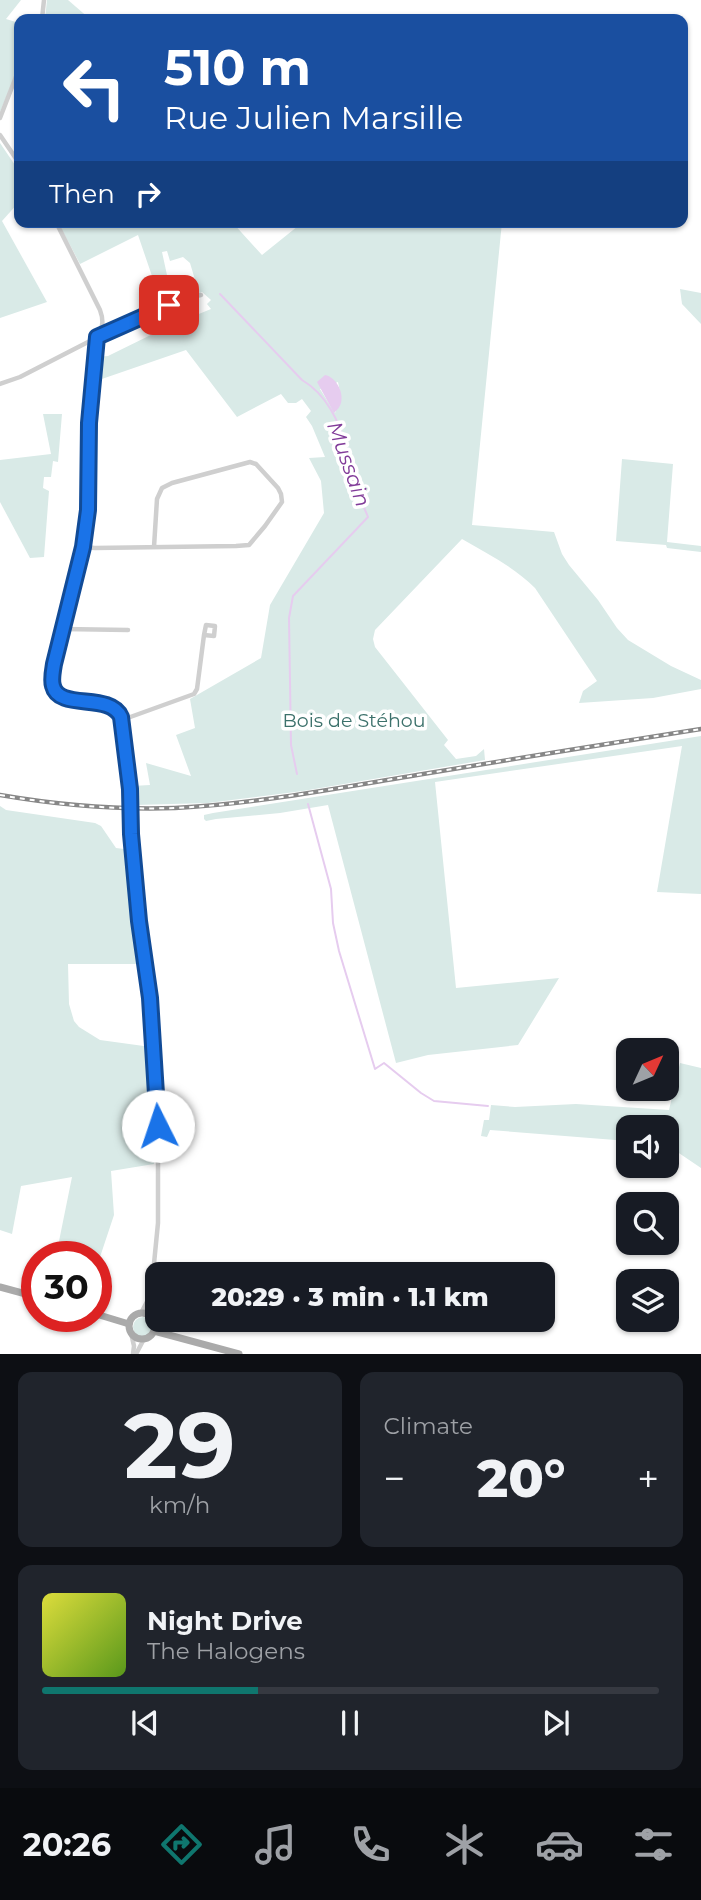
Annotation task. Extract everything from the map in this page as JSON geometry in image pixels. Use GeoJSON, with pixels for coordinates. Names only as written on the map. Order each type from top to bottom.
{"type":"FeatureCollection","features":[{"type":"Feature","properties":{"kind":"main road"},"geometry":{"type":"LineString","coordinates":[[0,1287],[21,1293]]}},
{"type":"Feature","properties":{"kind":"main road"},"geometry":{"type":"LineString","coordinates":[[145,1314],[134,1317],[130,1324],[131,1333],[144,1339],[154,1332]]}},
{"type":"Feature","properties":{"kind":"main road"},"geometry":{"type":"LineString","coordinates":[[112,1319],[130,1324]]}},
{"type":"Feature","properties":{"kind":"main road"},"geometry":{"type":"LineString","coordinates":[[159,1332],[239,1354]]}},
{"type":"Feature","properties":{"kind":"street"},"geometry":{"type":"LineString","coordinates":[[0,118],[14,82]]}},
{"type":"Feature","properties":{"kind":"street"},"geometry":{"type":"LineString","coordinates":[[0,135],[14,156]]}},
{"type":"Feature","properties":{"kind":"street"},"geometry":{"type":"LineString","coordinates":[[59,228],[103,317],[98,336],[89,423],[88,510],[83,547],[54,664],[53,688],[65,698],[111,706],[119,711],[122,720],[130,789],[139,921],[150,998],[158,1126],[158,1223],[154,1262]]}},
{"type":"Feature","properties":{"kind":"street"},"geometry":{"type":"LineString","coordinates":[[0,384],[20,377],[98,336],[176,302],[201,295]]}},
{"type":"Feature","properties":{"kind":"street"},"geometry":{"type":"LineString","coordinates":[[83,547],[154,547],[249,545],[281,505],[281,494],[256,464],[250,461],[172,483],[162,488],[157,499],[154,547]]}},
{"type":"Feature","properties":{"kind":"street"},"geometry":{"type":"LineString","coordinates":[[63,629],[128,630]]}},
{"type":"Feature","properties":{"kind":"street"},"geometry":{"type":"LineString","coordinates":[[122,720],[194,694],[197,689],[204,635]]}},
{"type":"Feature","properties":{"kind":"street"},"geometry":{"type":"LineString","coordinates":[[141,1313],[145,1305]]}},
{"type":"Feature","properties":{"kind":"street"},"geometry":{"type":"LineString","coordinates":[[131,1333],[135,1354]]}},
{"type":"Feature","properties":{"kind":"street"},"geometry":{"type":"LineString","coordinates":[[135,1354],[144,1339]]}},
{"type":"Feature","properties":{"kind":"green space"},"geometry":{"type":"Polygon","coordinates":[[[0,0],[21,0],[6,19],[14,21],[14,78],[0,112],[0,0]]]}},
{"type":"Feature","properties":{"kind":"green space"},"geometry":{"type":"Polygon","coordinates":[[[47,0],[68,0],[84,14],[46,14],[47,0]]]}},
{"type":"Feature","properties":{"kind":"green space"},"geometry":{"type":"Polygon","coordinates":[[[0,143],[14,164],[14,208],[2,221],[47,302],[0,318],[0,143]]]}},
{"type":"Feature","properties":{"kind":"green space","name":"Bois de Stéhou"},"geometry":{"type":"Polygon","coordinates":[[[61,228],[237,228],[262,255],[296,228],[501,228],[472,525],[554,532],[569,565],[628,640],[671,666],[701,680],[701,689],[653,698],[579,703],[583,691],[597,681],[535,588],[510,567],[462,539],[375,630],[373,639],[375,647],[448,740],[444,745],[456,759],[476,756],[484,749],[485,760],[303,791],[208,803],[135,805],[132,786],[150,785],[146,763],[191,776],[176,735],[195,728],[190,699],[261,658],[270,605],[324,513],[321,481],[309,458],[325,457],[306,417],[311,411],[302,399],[296,403],[288,403],[281,394],[237,417],[186,350],[96,381],[97,357],[108,356],[211,309],[207,304],[211,300],[202,292],[199,293],[190,263],[183,257],[170,261],[167,251],[162,252],[167,275],[153,279],[138,235],[80,264],[61,228]],[[338,382],[320,389],[335,413],[341,397],[338,382]]]}},
{"type":"Feature","properties":{"kind":"green space"},"geometry":{"type":"Polygon","coordinates":[[[680,289],[701,293],[701,324],[682,304],[680,289]]]}},
{"type":"Feature","properties":{"kind":"green space"},"geometry":{"type":"Polygon","coordinates":[[[43,414],[62,414],[58,462],[53,461],[51,477],[44,477],[43,488],[49,491],[44,557],[30,558],[0,502],[0,460],[51,454],[43,414]]]}},
{"type":"Feature","properties":{"kind":"green space"},"geometry":{"type":"Polygon","coordinates":[[[622,459],[673,464],[667,542],[701,546],[701,552],[667,548],[666,545],[616,541],[622,459]]]}},
{"type":"Feature","properties":{"kind":"green space"},"geometry":{"type":"Polygon","coordinates":[[[701,736],[701,894],[657,892],[682,746],[435,782],[456,988],[559,978],[518,1045],[428,1055],[396,1063],[328,805],[280,813],[206,821],[204,819],[204,815],[213,813],[701,736]]]}},
{"type":"Feature","properties":{"kind":"green space"},"geometry":{"type":"Polygon","coordinates":[[[0,806],[6,810],[95,823],[101,826],[116,848],[124,849],[131,855],[143,964],[68,964],[69,1004],[74,1021],[79,1027],[100,1040],[151,1047],[154,1164],[111,1171],[114,1215],[105,1241],[59,1241],[72,1177],[21,1186],[12,1234],[0,1230],[0,806]]]}},
{"type":"Feature","properties":{"kind":"green space"},"geometry":{"type":"Polygon","coordinates":[[[680,1063],[701,1068],[701,1168],[679,1153],[679,1115],[616,1115],[616,1140],[490,1130],[487,1137],[481,1136],[484,1120],[489,1120],[491,1105],[515,1107],[576,1104],[669,1110],[671,1101],[679,1101],[680,1063]]]}},
{"type":"Feature","properties":{"kind":"green space"},"geometry":{"type":"Polygon","coordinates":[[[143,1317],[145,1332],[151,1332],[143,1337],[136,1334],[133,1327],[136,1320],[143,1317]]]}},
{"type":"Feature","properties":{"kind":"shaded area"},"geometry":{"type":"Polygon","coordinates":[[[325,375],[336,382],[341,394],[341,404],[334,413],[317,382],[325,375]]]}},
{"type":"Feature","properties":{"kind":"waterway","name":"Mussain"},"geometry":{"type":"LineString","coordinates":[[220,294],[302,380],[318,393],[331,410],[343,438],[351,476],[368,517],[293,596],[289,618],[291,745],[297,774]]}},
{"type":"Feature","properties":{"kind":"waterway"},"geometry":{"type":"LineString","coordinates":[[308,804],[331,889],[333,923],[339,951],[375,1069],[384,1063],[434,1101],[488,1106]]}},
{"type":"Feature","properties":{"kind":"railway"},"geometry":{"type":"LineString","coordinates":[[0,795],[109,807],[205,806],[296,795],[701,729]]}},
{"type":"Feature","properties":{"kind":"route"},"geometry":{"type":"LineString","coordinates":[[158,1126],[150,998],[139,921],[130,789],[121,717],[119,711],[111,706],[60,696],[52,683],[54,664],[83,547],[88,510],[89,423],[97,337],[169,305]]}}]}
